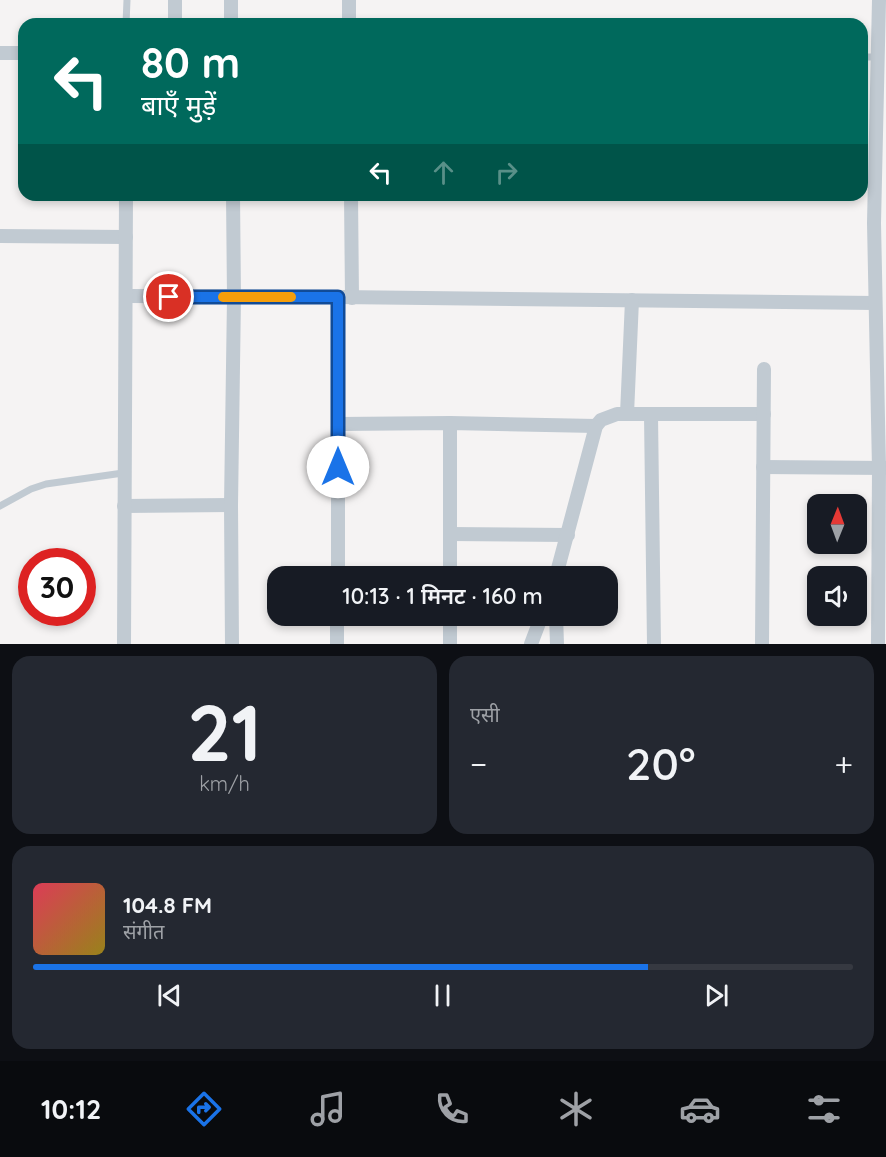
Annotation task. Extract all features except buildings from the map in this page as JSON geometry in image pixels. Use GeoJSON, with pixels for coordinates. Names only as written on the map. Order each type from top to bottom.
{"type":"FeatureCollection","features":[{"type":"Feature","properties":{"kind":"street"},"geometry":{"type":"LineString","coordinates":[[175,0],[175,18]]}},
{"type":"Feature","properties":{"kind":"street"},"geometry":{"type":"LineString","coordinates":[[231,0],[231,18]]}},
{"type":"Feature","properties":{"kind":"street"},"geometry":{"type":"LineString","coordinates":[[348,0],[348,18]]}},
{"type":"Feature","properties":{"kind":"street"},"geometry":{"type":"LineString","coordinates":[[878,644],[882,468],[875,303],[880,222],[879,0]]}},
{"type":"Feature","properties":{"kind":"street"},"geometry":{"type":"LineString","coordinates":[[0,53],[18,53]]}},
{"type":"Feature","properties":{"kind":"street"},"geometry":{"type":"LineString","coordinates":[[123,644],[126,201]]}},
{"type":"Feature","properties":{"kind":"street"},"geometry":{"type":"LineString","coordinates":[[232,644],[233,201]]}},
{"type":"Feature","properties":{"kind":"street"},"geometry":{"type":"LineString","coordinates":[[338,566],[339,424],[351,201]]}},
{"type":"Feature","properties":{"kind":"street"},"geometry":{"type":"LineString","coordinates":[[0,236],[126,237]]}},
{"type":"Feature","properties":{"kind":"street"},"geometry":{"type":"LineString","coordinates":[[126,296],[875,303]]}},
{"type":"Feature","properties":{"kind":"street"},"geometry":{"type":"LineString","coordinates":[[627,414],[632,300]]}},
{"type":"Feature","properties":{"kind":"street"},"geometry":{"type":"LineString","coordinates":[[762,644],[764,369]]}},
{"type":"Feature","properties":{"kind":"street"},"geometry":{"type":"LineString","coordinates":[[559,566],[596,426],[601,420],[608,416],[627,414],[764,414]]}},
{"type":"Feature","properties":{"kind":"street"},"geometry":{"type":"LineString","coordinates":[[651,415],[654,644]]}},
{"type":"Feature","properties":{"kind":"street"},"geometry":{"type":"LineString","coordinates":[[339,424],[450,423],[596,426]]}},
{"type":"Feature","properties":{"kind":"street"},"geometry":{"type":"LineString","coordinates":[[450,423],[450,566]]}},
{"type":"Feature","properties":{"kind":"street"},"geometry":{"type":"LineString","coordinates":[[763,467],[882,468]]}},
{"type":"Feature","properties":{"kind":"street"},"geometry":{"type":"LineString","coordinates":[[124,506],[231,505]]}},
{"type":"Feature","properties":{"kind":"street"},"geometry":{"type":"LineString","coordinates":[[450,534],[568,535]]}},
{"type":"Feature","properties":{"kind":"street"},"geometry":{"type":"LineString","coordinates":[[337,626],[337,644]]}},
{"type":"Feature","properties":{"kind":"street"},"geometry":{"type":"LineString","coordinates":[[450,626],[450,644]]}},
{"type":"Feature","properties":{"kind":"street"},"geometry":{"type":"LineString","coordinates":[[531,644],[538,626]]}},
{"type":"Feature","properties":{"kind":"street"},"geometry":{"type":"LineString","coordinates":[[556,626],[557,644]]}},
{"type":"Feature","properties":{"kind":"lane"},"geometry":{"type":"LineString","coordinates":[[126,18],[127,0]]}},
{"type":"Feature","properties":{"kind":"lane"},"geometry":{"type":"LineString","coordinates":[[868,57],[878,57]]}},
{"type":"Feature","properties":{"kind":"lane"},"geometry":{"type":"LineString","coordinates":[[0,506],[31,489],[46,484],[123,473]]}},
{"type":"Feature","properties":{"kind":"slow traffic"},"geometry":{"type":"LineString","coordinates":[[223,297],[291,297]]}},
{"type":"Feature","properties":{"kind":"route"},"geometry":{"type":"LineString","coordinates":[[169,297],[338,297],[338,467]]}}]}
